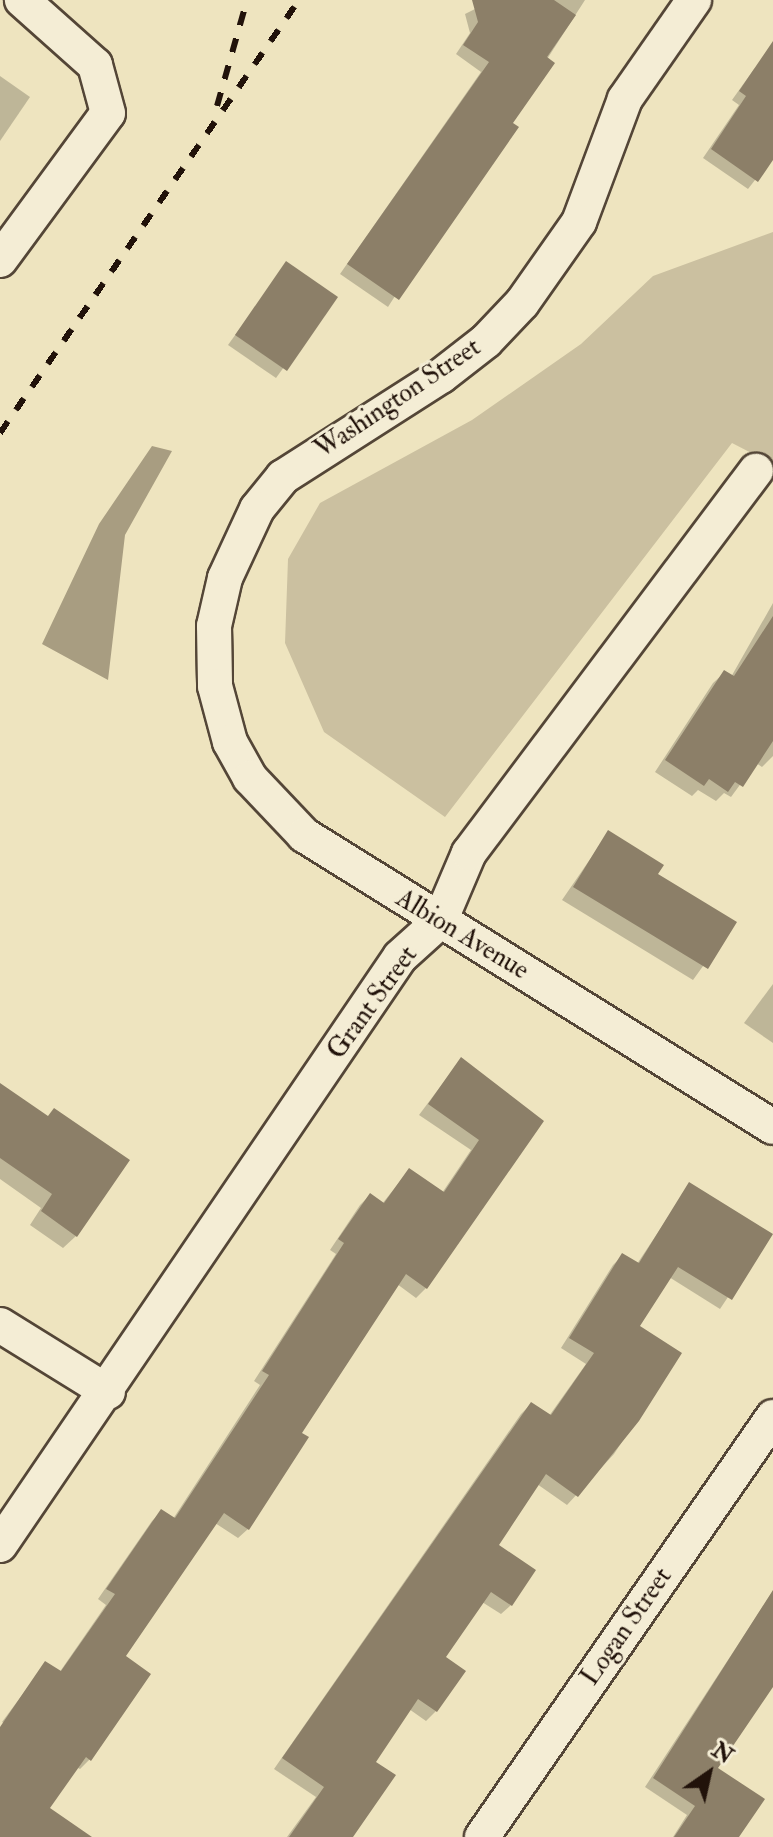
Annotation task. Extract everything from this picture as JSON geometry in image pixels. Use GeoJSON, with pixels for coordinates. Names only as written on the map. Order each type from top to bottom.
{"type":"FeatureCollection","features":[{"type":"Feature","properties":{"kind":"street"},"geometry":{"type":"LineString","coordinates":[[0,260],[108,113],[95,65],[22,0]]}},
{"type":"Feature","properties":{"kind":"street","name":"Washington Street"},"geometry":{"type":"LineString","coordinates":[[215,686],[214,626],[225,578],[257,509],[283,477],[441,376],[486,341],[522,303],[579,222],[625,99],[694,0]]}},
{"type":"Feature","properties":{"kind":"street","name":"Grant Street"},"geometry":{"type":"LineString","coordinates":[[0,1545],[108,1392],[400,957],[440,921],[469,853],[756,471]]}},
{"type":"Feature","properties":{"kind":"street","name":"Albion Avenue"},"geometry":{"type":"LineString","coordinates":[[215,686],[230,742],[275,808],[363,875],[773,1127]]}},
{"type":"Feature","properties":{"kind":"street"},"geometry":{"type":"LineString","coordinates":[[0,1325],[108,1392]]}},
{"type":"Feature","properties":{"kind":"street","name":"Logan Street"},"geometry":{"type":"LineString","coordinates":[[482,1837],[773,1417]]}},
{"type":"Feature","properties":{"kind":"shaded area"},"geometry":{"type":"Polygon","coordinates":[[[773,232],[773,464],[732,443],[445,817],[324,732],[285,643],[288,559],[320,503],[472,420],[581,344],[653,276],[773,232]]]}},
{"type":"Feature","properties":{"kind":"shaded area"},"geometry":{"type":"Polygon","coordinates":[[[152,446],[172,451],[125,535],[108,680],[42,644],[99,524],[152,446]]]}},
{"type":"Feature","properties":{"kind":"building"},"geometry":{"type":"Polygon","coordinates":[[[472,0],[554,0],[576,15],[547,57],[555,63],[513,123],[519,127],[399,300],[347,264],[489,62],[463,45],[478,22],[472,0]]]}},
{"type":"Feature","properties":{"kind":"building"},"geometry":{"type":"Polygon","coordinates":[[[773,41],[773,160],[758,182],[711,149],[746,96],[739,91],[773,41]]]}},
{"type":"Feature","properties":{"kind":"building"},"geometry":{"type":"Polygon","coordinates":[[[286,261],[338,297],[287,371],[235,335],[286,261]]]}},
{"type":"Feature","properties":{"kind":"building"},"geometry":{"type":"Polygon","coordinates":[[[773,616],[773,741],[743,787],[735,782],[728,792],[709,779],[704,786],[665,760],[724,670],[734,676],[773,616]]]}},
{"type":"Feature","properties":{"kind":"building"},"geometry":{"type":"Polygon","coordinates":[[[608,830],[664,865],[658,874],[737,922],[708,969],[573,887],[608,830]]]}},
{"type":"Feature","properties":{"kind":"building"},"geometry":{"type":"Polygon","coordinates":[[[461,1057],[544,1121],[427,1289],[406,1274],[302,1433],[309,1437],[249,1530],[224,1513],[126,1656],[151,1674],[91,1761],[86,1757],[50,1808],[92,1837],[0,1837],[0,1727],[45,1661],[61,1671],[115,1594],[106,1589],[161,1509],[175,1518],[269,1375],[262,1371],[344,1243],[338,1239],[370,1193],[384,1203],[409,1168],[444,1192],[479,1140],[428,1104],[461,1057]]]}},
{"type":"Feature","properties":{"kind":"building"},"geometry":{"type":"Polygon","coordinates":[[[0,1083],[48,1116],[54,1108],[130,1160],[77,1237],[41,1211],[52,1194],[0,1158],[0,1083]]]}},
{"type":"Feature","properties":{"kind":"building"},"geometry":{"type":"Polygon","coordinates":[[[689,1182],[773,1234],[732,1300],[678,1267],[640,1326],[682,1353],[639,1421],[578,1497],[546,1474],[499,1545],[536,1570],[512,1606],[491,1592],[446,1657],[466,1671],[437,1712],[418,1699],[376,1762],[396,1775],[353,1837],[289,1837],[324,1787],[282,1758],[531,1402],[551,1415],[594,1353],[569,1338],[622,1253],[639,1263],[689,1182]]]}},
{"type":"Feature","properties":{"kind":"building"},"geometry":{"type":"Polygon","coordinates":[[[773,1590],[773,1687],[718,1768],[765,1799],[739,1837],[674,1837],[695,1806],[653,1778],[773,1590]]]}},
{"type":"Feature","properties":{"kind":"railway"},"geometry":{"type":"LineString","coordinates":[[217,106],[247,0]]}},
{"type":"Feature","properties":{"kind":"railway"},"geometry":{"type":"LineString","coordinates":[[0,433],[299,0]]}}]}
